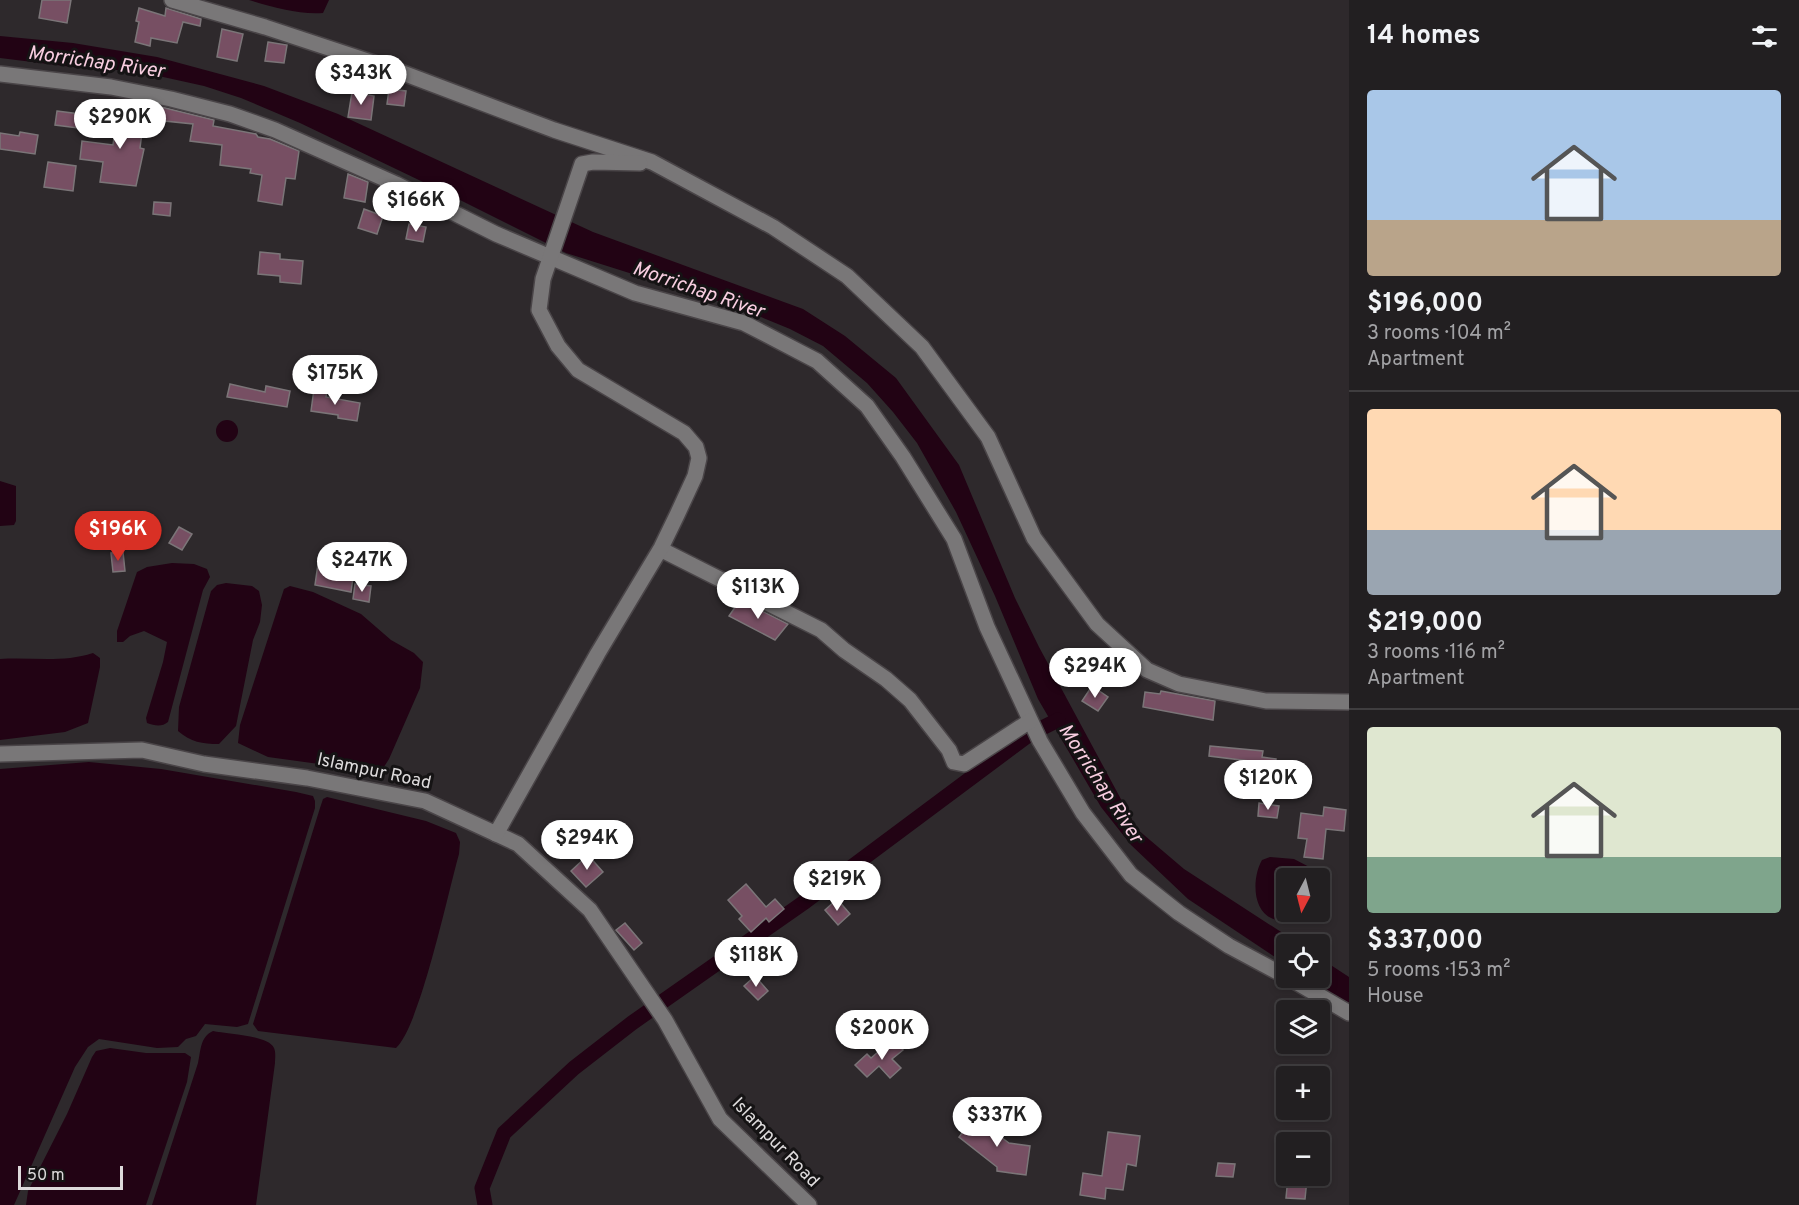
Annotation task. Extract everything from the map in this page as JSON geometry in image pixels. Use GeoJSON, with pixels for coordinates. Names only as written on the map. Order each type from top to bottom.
{"type":"FeatureCollection","features":[{"type":"Feature","properties":{"kind":"street"},"geometry":{"type":"LineString","coordinates":[[172,0],[265,27],[394,70],[554,130],[652,162],[774,227],[847,276],[922,347],[988,437],[1034,538],[1097,624],[1147,670],[1179,684],[1255,699],[1349,702]]}},
{"type":"Feature","properties":{"kind":"street"},"geometry":{"type":"LineString","coordinates":[[0,74],[111,87],[230,114],[275,130],[396,184],[496,234],[635,293],[744,323],[817,361],[867,406],[903,457],[954,539],[987,627],[1030,721],[1083,813],[1131,875],[1187,918],[1229,946],[1276,971]]}},
{"type":"Feature","properties":{"kind":"street"},"geometry":{"type":"LineString","coordinates":[[496,834],[598,653],[661,548],[695,476],[699,458],[696,447],[684,433],[578,370],[558,346],[539,310],[541,286],[582,164],[652,162]]}},
{"type":"Feature","properties":{"kind":"street"},"geometry":{"type":"LineString","coordinates":[[666,552],[821,630],[910,700],[949,750],[954,762],[964,764],[1030,721]]}},
{"type":"Feature","properties":{"kind":"street","name":"Islampur Road"},"geometry":{"type":"LineString","coordinates":[[0,754],[142,750],[204,764],[307,778],[425,801],[518,844],[590,910],[665,1020],[720,1119],[808,1205]]}},
{"type":"Feature","properties":{"kind":"street"},"geometry":{"type":"LineString","coordinates":[[1305,988],[1349,1013]]}},
{"type":"Feature","properties":{"kind":"water"},"geometry":{"type":"Polygon","coordinates":[[[249,0],[329,0],[323,13],[305,13],[249,0]]]}},
{"type":"Feature","properties":{"kind":"water","name":"Morrichap River"},"geometry":{"type":"Polygon","coordinates":[[[0,36],[73,43],[157,57],[264,86],[338,114],[593,232],[803,309],[845,336],[896,378],[959,465],[1015,598],[1137,829],[1184,869],[1284,934],[1276,934],[1276,958],[1188,899],[1131,845],[1101,807],[1038,699],[995,596],[956,512],[917,443],[867,383],[823,346],[790,329],[737,307],[566,253],[300,123],[241,98],[204,86],[136,71],[81,68],[0,58],[0,36]]]}},
{"type":"Feature","properties":{"kind":"water"},"geometry":{"type":"Polygon","coordinates":[[[227,420],[235,423],[238,431],[235,439],[227,442],[219,439],[216,431],[219,423],[227,420]]]}},
{"type":"Feature","properties":{"kind":"water"},"geometry":{"type":"Polygon","coordinates":[[[0,481],[16,486],[14,525],[0,526],[0,481]]]}},
{"type":"Feature","properties":{"kind":"water"},"geometry":{"type":"Polygon","coordinates":[[[172,563],[194,564],[207,569],[210,577],[203,590],[168,722],[156,725],[147,723],[146,718],[167,642],[144,631],[130,636],[123,642],[117,642],[117,631],[137,572],[147,567],[172,563]]]}},
{"type":"Feature","properties":{"kind":"water"},"geometry":{"type":"Polygon","coordinates":[[[226,583],[252,586],[259,591],[262,605],[260,622],[253,640],[236,726],[219,744],[207,744],[192,740],[178,731],[179,707],[211,591],[217,585],[226,583]]]}},
{"type":"Feature","properties":{"kind":"water"},"geometry":{"type":"Polygon","coordinates":[[[290,586],[313,592],[361,614],[391,640],[414,653],[423,662],[420,688],[382,770],[370,771],[268,757],[238,743],[240,725],[284,589],[290,586]]]}},
{"type":"Feature","properties":{"kind":"water"},"geometry":{"type":"Polygon","coordinates":[[[93,653],[100,658],[100,667],[88,723],[65,732],[0,740],[0,659],[59,659],[93,653]]]}},
{"type":"Feature","properties":{"kind":"water"},"geometry":{"type":"Polygon","coordinates":[[[89,762],[161,769],[296,792],[313,796],[315,808],[248,1024],[237,1027],[205,1024],[196,1036],[186,1039],[178,1047],[157,1048],[99,1039],[88,1047],[75,1067],[14,1205],[0,1205],[0,769],[89,762]]]}},
{"type":"Feature","properties":{"kind":"water"},"geometry":{"type":"Polygon","coordinates":[[[327,797],[426,821],[456,833],[460,842],[441,927],[424,987],[405,1035],[396,1048],[258,1031],[253,1024],[320,808],[323,799],[327,797]]]}},
{"type":"Feature","properties":{"kind":"water"},"geometry":{"type":"Polygon","coordinates":[[[1270,857],[1294,859],[1311,868],[1276,868],[1276,920],[1268,917],[1258,903],[1255,885],[1262,860],[1270,857]]]}},
{"type":"Feature","properties":{"kind":"water"},"geometry":{"type":"Polygon","coordinates":[[[1330,965],[1349,977],[1349,1007],[1321,988],[1330,988],[1330,965]]]}},
{"type":"Feature","properties":{"kind":"water"},"geometry":{"type":"Polygon","coordinates":[[[213,1031],[264,1040],[275,1050],[256,1205],[152,1205],[198,1063],[202,1044],[213,1031]]]}},
{"type":"Feature","properties":{"kind":"water"},"geometry":{"type":"Polygon","coordinates":[[[110,1048],[146,1053],[185,1053],[191,1057],[187,1082],[146,1205],[26,1205],[28,1191],[67,1114],[92,1057],[96,1051],[110,1048]]]}},
{"type":"Feature","properties":{"kind":"building"},"geometry":{"type":"Polygon","coordinates":[[[42,0],[71,0],[67,23],[39,18],[42,0]]]}},
{"type":"Feature","properties":{"kind":"building"},"geometry":{"type":"Polygon","coordinates":[[[139,8],[165,16],[166,8],[201,19],[200,26],[183,22],[177,43],[151,38],[150,46],[135,42],[139,8]]]}},
{"type":"Feature","properties":{"kind":"building"},"geometry":{"type":"Polygon","coordinates":[[[222,29],[243,34],[237,61],[217,57],[222,29]]]}},
{"type":"Feature","properties":{"kind":"building"},"geometry":{"type":"Polygon","coordinates":[[[268,42],[287,45],[284,63],[265,61],[268,42]]]}},
{"type":"Feature","properties":{"kind":"building"},"geometry":{"type":"Polygon","coordinates":[[[320,66],[341,69],[338,86],[318,83],[320,66]]]}},
{"type":"Feature","properties":{"kind":"building"},"geometry":{"type":"Polygon","coordinates":[[[389,89],[406,91],[404,106],[387,104],[389,89]]]}},
{"type":"Feature","properties":{"kind":"building"},"geometry":{"type":"Polygon","coordinates":[[[352,92],[374,96],[371,120],[348,117],[352,92]]]}},
{"type":"Feature","properties":{"kind":"building"},"geometry":{"type":"Polygon","coordinates":[[[157,106],[214,120],[213,126],[256,134],[258,137],[270,139],[299,151],[295,179],[286,178],[282,205],[258,201],[262,175],[250,173],[251,169],[220,165],[222,145],[190,141],[193,124],[155,120],[157,106]]]}},
{"type":"Feature","properties":{"kind":"building"},"geometry":{"type":"Polygon","coordinates":[[[118,107],[145,110],[140,148],[144,149],[136,186],[100,182],[103,162],[80,159],[82,141],[113,145],[118,107]]]}},
{"type":"Feature","properties":{"kind":"building"},"geometry":{"type":"Polygon","coordinates":[[[57,111],[80,114],[78,128],[55,125],[57,111]]]}},
{"type":"Feature","properties":{"kind":"building"},"geometry":{"type":"Polygon","coordinates":[[[20,132],[38,135],[35,154],[0,149],[0,133],[19,136],[20,132]]]}},
{"type":"Feature","properties":{"kind":"building"},"geometry":{"type":"Polygon","coordinates":[[[48,162],[76,166],[73,191],[44,187],[48,162]]]}},
{"type":"Feature","properties":{"kind":"building"},"geometry":{"type":"Polygon","coordinates":[[[348,174],[368,182],[365,202],[344,198],[348,174]]]}},
{"type":"Feature","properties":{"kind":"building"},"geometry":{"type":"Polygon","coordinates":[[[398,196],[409,202],[404,217],[391,212],[398,196]]]}},
{"type":"Feature","properties":{"kind":"building"},"geometry":{"type":"Polygon","coordinates":[[[154,202],[171,203],[170,216],[153,214],[154,202]]]}},
{"type":"Feature","properties":{"kind":"building"},"geometry":{"type":"Polygon","coordinates":[[[364,209],[383,216],[377,234],[358,228],[364,209]]]}},
{"type":"Feature","properties":{"kind":"building"},"geometry":{"type":"Polygon","coordinates":[[[409,224],[426,227],[423,242],[406,239],[409,224]]]}},
{"type":"Feature","properties":{"kind":"building"},"geometry":{"type":"Polygon","coordinates":[[[260,252],[280,254],[280,259],[303,261],[301,284],[280,282],[280,276],[258,274],[260,252]]]}},
{"type":"Feature","properties":{"kind":"building"},"geometry":{"type":"Polygon","coordinates":[[[230,384],[265,392],[266,386],[290,391],[287,407],[227,397],[230,384]]]}},
{"type":"Feature","properties":{"kind":"building"},"geometry":{"type":"Polygon","coordinates":[[[314,389],[327,391],[326,397],[360,403],[357,421],[338,418],[338,415],[311,411],[314,389]]]}},
{"type":"Feature","properties":{"kind":"building"},"geometry":{"type":"Polygon","coordinates":[[[179,527],[192,534],[182,550],[169,543],[179,527]]]}},
{"type":"Feature","properties":{"kind":"building"},"geometry":{"type":"Polygon","coordinates":[[[123,552],[125,571],[113,572],[111,553],[123,552]]]}},
{"type":"Feature","properties":{"kind":"building"},"geometry":{"type":"Polygon","coordinates":[[[318,564],[332,566],[331,573],[353,577],[351,592],[315,585],[318,564]]]}},
{"type":"Feature","properties":{"kind":"building"},"geometry":{"type":"Polygon","coordinates":[[[355,584],[371,586],[369,602],[353,599],[355,584]]]}},
{"type":"Feature","properties":{"kind":"building"},"geometry":{"type":"Polygon","coordinates":[[[740,600],[788,624],[775,640],[729,616],[740,600]]]}},
{"type":"Feature","properties":{"kind":"building"},"geometry":{"type":"Polygon","coordinates":[[[1092,686],[1108,697],[1098,711],[1082,701],[1092,686]]]}},
{"type":"Feature","properties":{"kind":"building"},"geometry":{"type":"Polygon","coordinates":[[[1161,691],[1215,701],[1213,720],[1143,707],[1145,692],[1160,694],[1161,691]]]}},
{"type":"Feature","properties":{"kind":"building"},"geometry":{"type":"Polygon","coordinates":[[[1210,746],[1263,751],[1262,757],[1276,759],[1275,771],[1269,771],[1267,790],[1247,788],[1249,761],[1209,756],[1210,746]]]}},
{"type":"Feature","properties":{"kind":"building"},"geometry":{"type":"Polygon","coordinates":[[[1259,803],[1279,806],[1277,818],[1258,816],[1259,803]]]}},
{"type":"Feature","properties":{"kind":"building"},"geometry":{"type":"Polygon","coordinates":[[[1324,807],[1346,810],[1344,831],[1326,829],[1323,859],[1304,857],[1307,839],[1298,838],[1301,813],[1323,816],[1324,807]]]}},
{"type":"Feature","properties":{"kind":"building"},"geometry":{"type":"Polygon","coordinates":[[[588,855],[603,872],[586,887],[571,871],[588,855]]]}},
{"type":"Feature","properties":{"kind":"building"},"geometry":{"type":"Polygon","coordinates":[[[746,884],[766,907],[775,899],[784,909],[769,922],[766,918],[751,932],[739,919],[742,916],[728,900],[746,884]]]}},
{"type":"Feature","properties":{"kind":"building"},"geometry":{"type":"Polygon","coordinates":[[[837,899],[850,914],[838,925],[825,910],[837,899]]]}},
{"type":"Feature","properties":{"kind":"building"},"geometry":{"type":"Polygon","coordinates":[[[625,923],[642,943],[634,950],[616,930],[625,923]]]}},
{"type":"Feature","properties":{"kind":"building"},"geometry":{"type":"Polygon","coordinates":[[[755,976],[768,991],[758,1000],[744,986],[755,976]]]}},
{"type":"Feature","properties":{"kind":"building"},"geometry":{"type":"Polygon","coordinates":[[[893,1039],[903,1050],[892,1059],[901,1068],[890,1078],[879,1066],[867,1077],[855,1065],[867,1054],[871,1058],[893,1039]]]}},
{"type":"Feature","properties":{"kind":"building"},"geometry":{"type":"Polygon","coordinates":[[[974,1117],[1009,1143],[1030,1146],[1026,1175],[997,1171],[997,1167],[959,1137],[974,1117]]]}},
{"type":"Feature","properties":{"kind":"building"},"geometry":{"type":"Polygon","coordinates":[[[1108,1132],[1140,1136],[1136,1166],[1127,1164],[1123,1190],[1106,1188],[1105,1199],[1080,1195],[1083,1173],[1102,1176],[1108,1132]]]}},
{"type":"Feature","properties":{"kind":"building"},"geometry":{"type":"Polygon","coordinates":[[[1218,1163],[1235,1164],[1233,1177],[1216,1176],[1218,1163]]]}},
{"type":"Feature","properties":{"kind":"building"},"geometry":{"type":"Polygon","coordinates":[[[1287,1186],[1306,1186],[1305,1199],[1286,1198],[1287,1186]]]}},
{"type":"Feature","properties":{"kind":"waterway","name":"Morrichap River"},"geometry":{"type":"LineString","coordinates":[[1042,728],[1058,720]]}},
{"type":"Feature","properties":{"kind":"waterway"},"geometry":{"type":"LineString","coordinates":[[485,1205],[482,1188],[504,1133],[574,1068],[632,1023],[806,901],[1030,734]]}}]}
